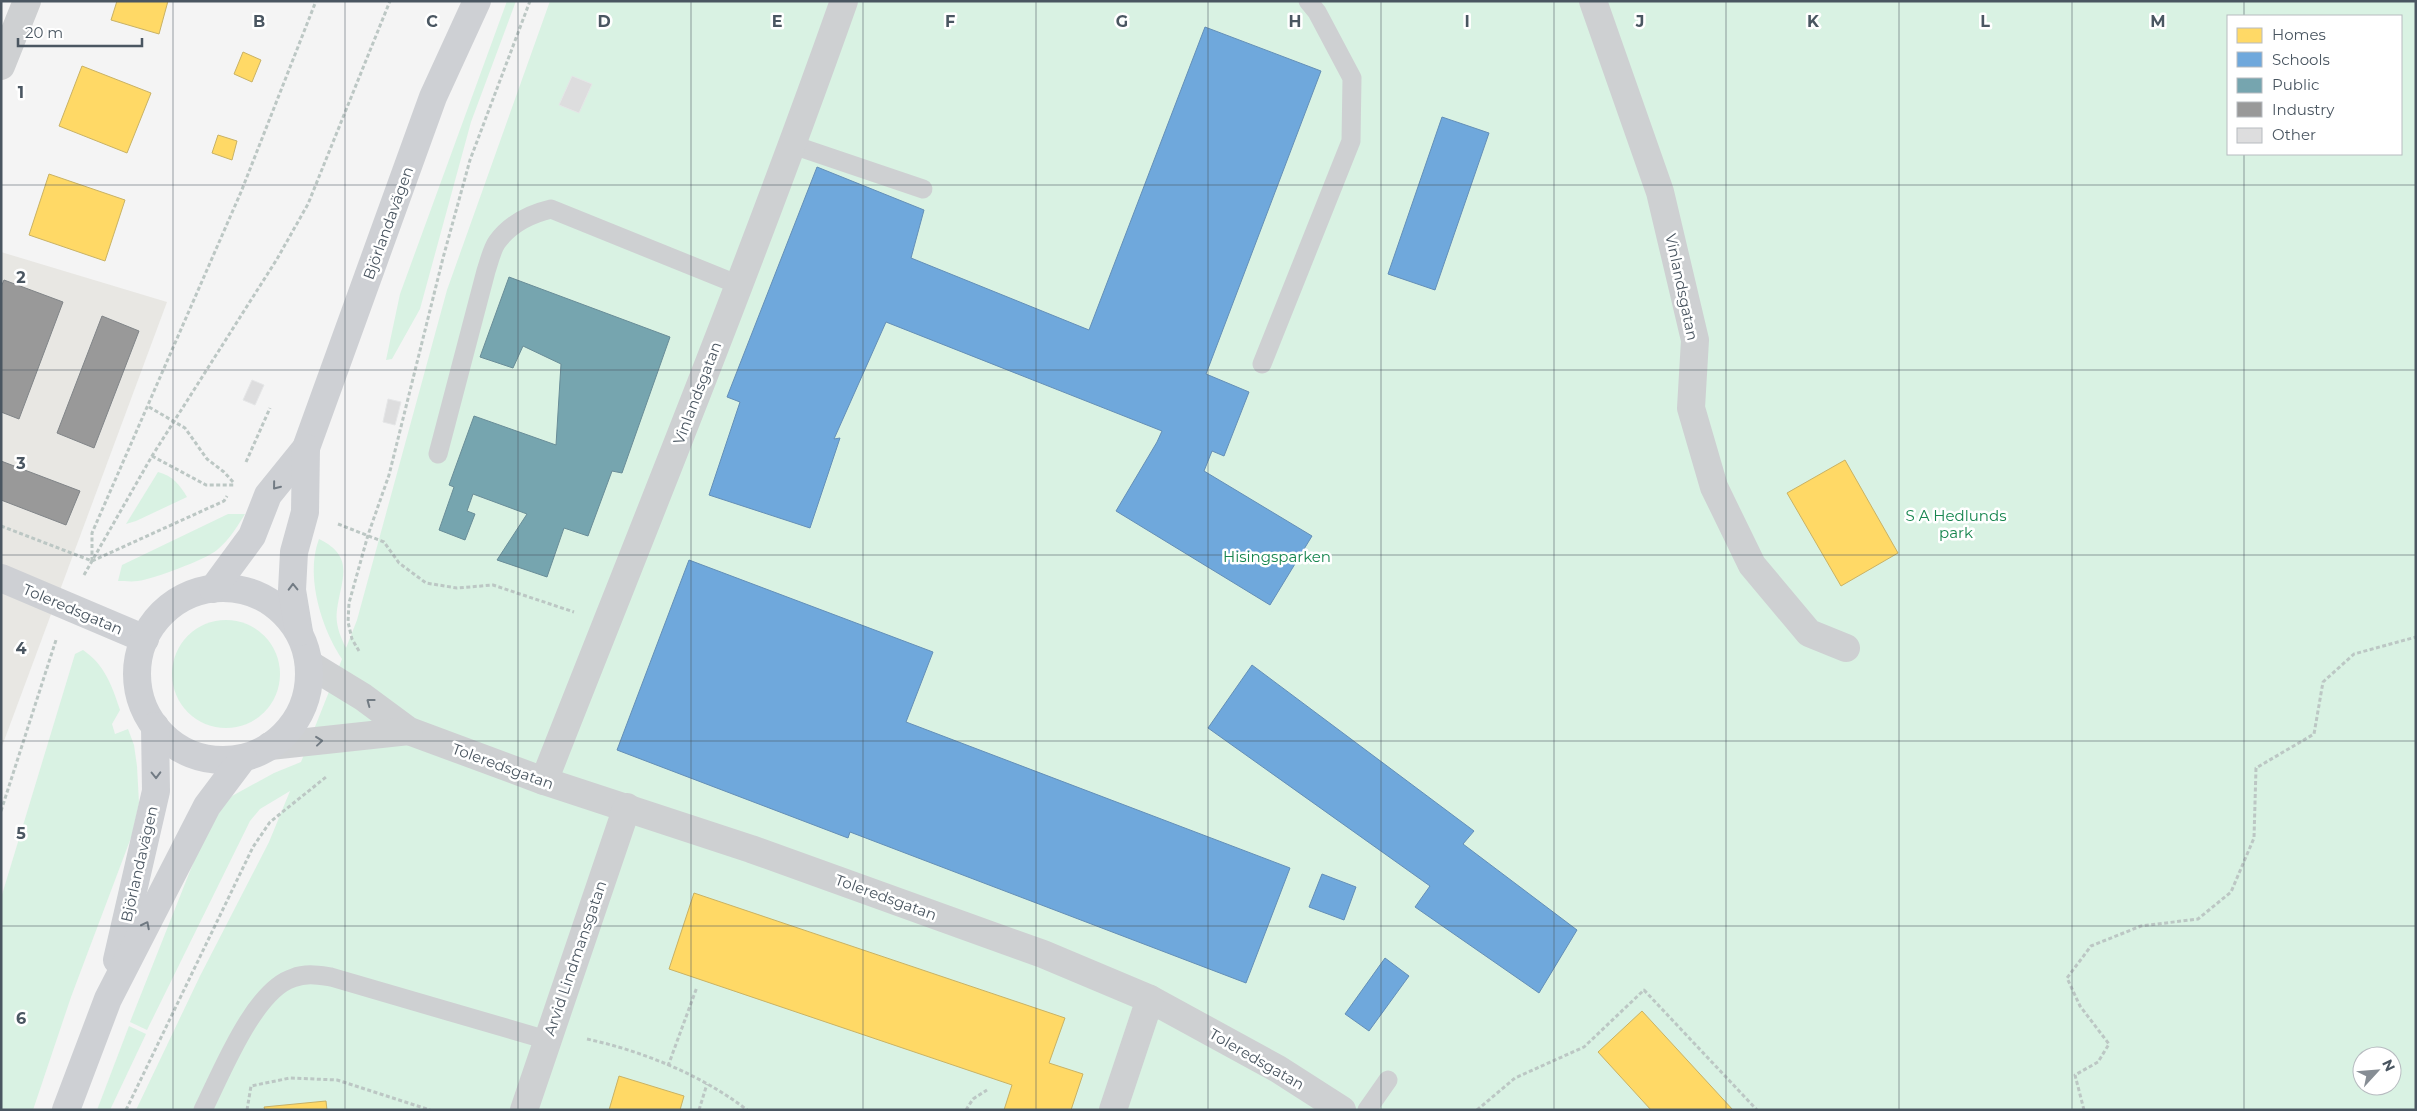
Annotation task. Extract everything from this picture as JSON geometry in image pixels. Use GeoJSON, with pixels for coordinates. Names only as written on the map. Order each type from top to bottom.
{"type":"FeatureCollection","features":[{"type":"Feature","properties":{"kind":"street","name":"Björlandavägen"},"geometry":{"type":"LineString","coordinates":[[299,635],[282,611],[257,595],[228,588],[192,594],[172,605],[156,621],[145,639],[138,666],[139,693],[146,711],[155,726],[173,743],[194,756],[218,760],[243,758],[270,746],[285,734],[297,719],[305,702],[309,683],[309,664],[299,635],[292,590],[294,552],[305,512],[306,448],[433,97],[477,1]]}},
{"type":"Feature","properties":{"kind":"street","name":"Vinlandsgatan"},"geometry":{"type":"LineString","coordinates":[[544,781],[793,145],[844,1]]}},
{"type":"Feature","properties":{"kind":"street","name":"Vinlandsgatan"},"geometry":{"type":"LineString","coordinates":[[1593,1],[1660,192],[1695,340],[1691,408],[1714,487],[1752,565],[1809,633],[1846,648]]}},
{"type":"Feature","properties":{"kind":"street"},"geometry":{"type":"LineString","coordinates":[[1,66],[16,7]]}},
{"type":"Feature","properties":{"kind":"street","name":"Björlandavägen"},"geometry":{"type":"LineString","coordinates":[[213,589],[252,536],[268,495],[306,448]]}},
{"type":"Feature","properties":{"kind":"street","name":"Toleredsgatan"},"geometry":{"type":"LineString","coordinates":[[1,578],[145,639]]}},
{"type":"Feature","properties":{"kind":"street","name":"Toleredsgatan"},"geometry":{"type":"LineString","coordinates":[[309,664],[363,696],[409,731],[544,781],[627,806],[1043,954],[1150,999],[1278,1069],[1342,1110]]}},
{"type":"Feature","properties":{"kind":"street","name":"Björlandavägen"},"geometry":{"type":"LineString","coordinates":[[108,1000],[156,791],[155,726]]}},
{"type":"Feature","properties":{"kind":"street","name":"Toleredsgatan"},"geometry":{"type":"LineString","coordinates":[[270,746],[409,731]]}},
{"type":"Feature","properties":{"kind":"street","name":"Björlandavägen"},"geometry":{"type":"LineString","coordinates":[[66,1110],[108,1000],[207,806],[243,758]]}},
{"type":"Feature","properties":{"kind":"street","name":"Arvid Lindmansgatan"},"geometry":{"type":"LineString","coordinates":[[524,1110],[627,806]]}},
{"type":"Feature","properties":{"kind":"street"},"geometry":{"type":"LineString","coordinates":[[1113,1110],[1150,999]]}},
{"type":"Feature","properties":{"kind":"lane"},"geometry":{"type":"LineString","coordinates":[[1262,364],[1351,141],[1352,78],[1317,12],[1308,1]]}},
{"type":"Feature","properties":{"kind":"lane"},"geometry":{"type":"LineString","coordinates":[[793,145],[923,190]]}},
{"type":"Feature","properties":{"kind":"lane"},"geometry":{"type":"LineString","coordinates":[[438,454],[486,271],[496,242],[511,227],[532,214],[551,209],[739,285]]}},
{"type":"Feature","properties":{"kind":"lane"},"geometry":{"type":"LineString","coordinates":[[203,1110],[256,1007],[275,988],[291,978],[310,974],[331,977],[547,1040]]}},
{"type":"Feature","properties":{"kind":"lane"},"geometry":{"type":"LineString","coordinates":[[1367,1110],[1388,1080]]}},
{"type":"Feature","properties":{"kind":"path"},"geometry":{"type":"LineString","coordinates":[[92,561],[92,533],[149,407],[241,192],[316,1]]}},
{"type":"Feature","properties":{"kind":"path"},"geometry":{"type":"LineString","coordinates":[[92,561],[152,456],[277,259],[308,204],[390,1]]}},
{"type":"Feature","properties":{"kind":"path"},"geometry":{"type":"LineString","coordinates":[[530,1],[470,160],[443,258],[389,476],[368,535],[384,542],[399,563],[426,582],[457,588],[493,585],[606,624]]}},
{"type":"Feature","properties":{"kind":"path"},"geometry":{"type":"LineString","coordinates":[[149,407],[185,428],[207,458],[236,485]]}},
{"type":"Feature","properties":{"kind":"path"},"geometry":{"type":"LineString","coordinates":[[243,468],[270,408]]}},
{"type":"Feature","properties":{"kind":"path"},"geometry":{"type":"LineString","coordinates":[[152,456],[206,484],[236,485]]}},
{"type":"Feature","properties":{"kind":"path"},"geometry":{"type":"LineString","coordinates":[[1,526],[92,561],[125,548],[224,501],[236,485],[239,477]]}},
{"type":"Feature","properties":{"kind":"path"},"geometry":{"type":"LineString","coordinates":[[2084,1110],[2075,1075],[2098,1062],[2109,1044],[2080,1006],[2067,978],[2091,946],[2141,926],[2198,919],[2230,892],[2254,838],[2256,768],[2314,734],[2323,682],[2354,654],[2416,637]]}},
{"type":"Feature","properties":{"kind":"path"},"geometry":{"type":"LineString","coordinates":[[1,811],[57,639]]}},
{"type":"Feature","properties":{"kind":"path"},"geometry":{"type":"LineString","coordinates":[[126,1110],[253,847],[270,822],[327,776]]}},
{"type":"Feature","properties":{"kind":"path"},"geometry":{"type":"LineString","coordinates":[[668,1066],[697,987]]}},
{"type":"Feature","properties":{"kind":"path"},"geometry":{"type":"LineString","coordinates":[[1477,1110],[1515,1078],[1584,1047],[1644,990],[1757,1110]]}},
{"type":"Feature","properties":{"kind":"path"},"geometry":{"type":"LineString","coordinates":[[585,1038],[612,1044],[668,1066],[707,1084],[747,1110]]}},
{"type":"Feature","properties":{"kind":"path"},"geometry":{"type":"LineString","coordinates":[[247,1110],[251,1086],[290,1078],[337,1080],[430,1110]]}},
{"type":"Feature","properties":{"kind":"path"},"geometry":{"type":"LineString","coordinates":[[699,1110],[707,1084]]}},
{"type":"Feature","properties":{"kind":"path"},"geometry":{"type":"LineString","coordinates":[[966,1110],[973,1099],[987,1090]]}},
{"type":"Feature","properties":{"kind":"shaded area"},"geometry":{"type":"Polygon","coordinates":[[[1,252],[167,302],[1,749],[1,252]]]}},
{"type":"Feature","properties":{"kind":"green space"},"geometry":{"type":"Polygon","coordinates":[[[507,1],[516,1],[471,122],[420,309],[392,359],[386,360],[400,294],[507,1]]]}},
{"type":"Feature","properties":{"kind":"green space","name":"Hisingsparken"},"geometry":{"type":"Polygon","coordinates":[[[550,1],[2416,1],[2416,1110],[136,1110],[200,976],[269,842],[290,791],[260,809],[250,821],[147,1030],[130,1022],[198,851],[221,808],[232,796],[274,773],[301,762],[342,659],[334,646],[317,601],[314,569],[315,553],[319,539],[331,546],[338,553],[342,561],[343,579],[337,610],[337,625],[346,648],[357,620],[447,290],[550,1]]]}},
{"type":"Feature","properties":{"kind":"green space"},"geometry":{"type":"Polygon","coordinates":[[[158,472],[175,481],[187,497],[126,524],[158,472]]]}},
{"type":"Feature","properties":{"kind":"green space"},"geometry":{"type":"Polygon","coordinates":[[[228,514],[245,514],[229,538],[211,554],[191,564],[145,580],[118,581],[122,565],[228,514]]]}},
{"type":"Feature","properties":{"kind":"green space"},"geometry":{"type":"Polygon","coordinates":[[[226,620],[247,624],[264,636],[276,653],[280,674],[276,695],[264,712],[247,724],[226,728],[205,724],[188,712],[176,695],[172,674],[176,653],[188,636],[205,624],[226,620]]]}},
{"type":"Feature","properties":{"kind":"green space"},"geometry":{"type":"Polygon","coordinates":[[[83,650],[97,662],[107,677],[114,693],[120,710],[112,724],[115,734],[128,729],[134,745],[139,803],[132,835],[71,997],[33,1110],[1,1110],[1,898],[75,654],[83,650]]]}},
{"type":"Feature","properties":{"kind":"green space"},"geometry":{"type":"Polygon","coordinates":[[[129,1026],[146,1034],[110,1110],[97,1110],[129,1026]]]}},
{"type":"Feature","properties":{"kind":"building: Homes"},"geometry":{"type":"Polygon","coordinates":[[[117,1],[168,1],[159,34],[111,20],[117,1]]]}},
{"type":"Feature","properties":{"kind":"building: Homes"},"geometry":{"type":"Polygon","coordinates":[[[243,52],[261,60],[252,82],[234,74],[243,52]]]}},
{"type":"Feature","properties":{"kind":"building: Homes"},"geometry":{"type":"Polygon","coordinates":[[[82,66],[151,93],[127,153],[59,126],[82,66]]]}},
{"type":"Feature","properties":{"kind":"building: Homes"},"geometry":{"type":"Polygon","coordinates":[[[218,135],[237,141],[232,160],[212,153],[218,135]]]}},
{"type":"Feature","properties":{"kind":"building: Homes"},"geometry":{"type":"Polygon","coordinates":[[[49,174],[125,200],[105,261],[29,235],[49,174]]]}},
{"type":"Feature","properties":{"kind":"building: Homes"},"geometry":{"type":"Polygon","coordinates":[[[1845,460],[1898,553],[1841,586],[1787,493],[1845,460]]]}},
{"type":"Feature","properties":{"kind":"building: Homes"},"geometry":{"type":"Polygon","coordinates":[[[694,893],[1065,1018],[1049,1063],[1083,1074],[1071,1110],[1004,1110],[1012,1085],[669,969],[694,893]]]}},
{"type":"Feature","properties":{"kind":"building: Homes"},"geometry":{"type":"Polygon","coordinates":[[[1642,1011],[1733,1110],[1651,1110],[1598,1052],[1642,1011]]]}},
{"type":"Feature","properties":{"kind":"building: Homes"},"geometry":{"type":"Polygon","coordinates":[[[619,1076],[684,1096],[680,1110],[609,1110],[619,1076]]]}},
{"type":"Feature","properties":{"kind":"building: Homes"},"geometry":{"type":"Polygon","coordinates":[[[326,1101],[327,1110],[265,1110],[264,1107],[326,1101]]]}},
{"type":"Feature","properties":{"kind":"building: Schools"},"geometry":{"type":"Polygon","coordinates":[[[1205,27],[1321,71],[1206,374],[1249,392],[1224,456],[1212,451],[1204,471],[1312,536],[1270,605],[1116,511],[1162,431],[886,322],[834,439],[840,438],[810,528],[709,495],[740,402],[727,397],[817,167],[924,210],[911,258],[1089,330],[1205,27]]]}},
{"type":"Feature","properties":{"kind":"building: Schools"},"geometry":{"type":"Polygon","coordinates":[[[1442,117],[1489,133],[1435,290],[1388,274],[1442,117]]]}},
{"type":"Feature","properties":{"kind":"building: Schools"},"geometry":{"type":"Polygon","coordinates":[[[689,560],[933,652],[906,722],[1290,868],[1246,983],[850,832],[848,838],[617,750],[689,560]]]}},
{"type":"Feature","properties":{"kind":"building: Schools"},"geometry":{"type":"Polygon","coordinates":[[[1252,665],[1474,831],[1463,844],[1577,930],[1539,993],[1415,907],[1430,886],[1208,728],[1252,665]]]}},
{"type":"Feature","properties":{"kind":"building: Schools"},"geometry":{"type":"Polygon","coordinates":[[[1322,874],[1356,887],[1344,920],[1309,907],[1322,874]]]}},
{"type":"Feature","properties":{"kind":"building: Schools"},"geometry":{"type":"Polygon","coordinates":[[[1385,958],[1409,976],[1369,1031],[1345,1014],[1385,958]]]}},
{"type":"Feature","properties":{"kind":"building: Public"},"geometry":{"type":"Polygon","coordinates":[[[509,277],[670,337],[622,473],[612,471],[588,536],[564,528],[547,577],[497,560],[527,514],[473,494],[467,511],[475,514],[465,540],[439,530],[454,487],[449,485],[474,416],[556,445],[561,364],[523,346],[513,368],[480,357],[509,277]]]}},
{"type":"Feature","properties":{"kind":"building: Industry"},"geometry":{"type":"Polygon","coordinates":[[[4,280],[63,302],[19,419],[1,412],[1,287],[4,280]]]}},
{"type":"Feature","properties":{"kind":"building: Industry"},"geometry":{"type":"Polygon","coordinates":[[[102,316],[139,331],[94,448],[57,433],[102,316]]]}},
{"type":"Feature","properties":{"kind":"building: Industry"},"geometry":{"type":"Polygon","coordinates":[[[1,461],[80,491],[66,525],[1,500],[1,461]]]}},
{"type":"Feature","properties":{"kind":"building: Other"},"geometry":{"type":"Polygon","coordinates":[[[572,76],[592,84],[579,113],[559,105],[572,76]]]}},
{"type":"Feature","properties":{"kind":"building: Other"},"geometry":{"type":"Polygon","coordinates":[[[252,380],[264,385],[255,405],[243,400],[252,380]]]}},
{"type":"Feature","properties":{"kind":"building: Other"},"geometry":{"type":"Polygon","coordinates":[[[388,399],[401,402],[395,425],[383,422],[388,399]]]}},
{"type":"Feature","properties":{"kind":"park label","name":"S A Hedlunds park"},"geometry":{"type":"Point","coordinates":[1956,524]}}]}
